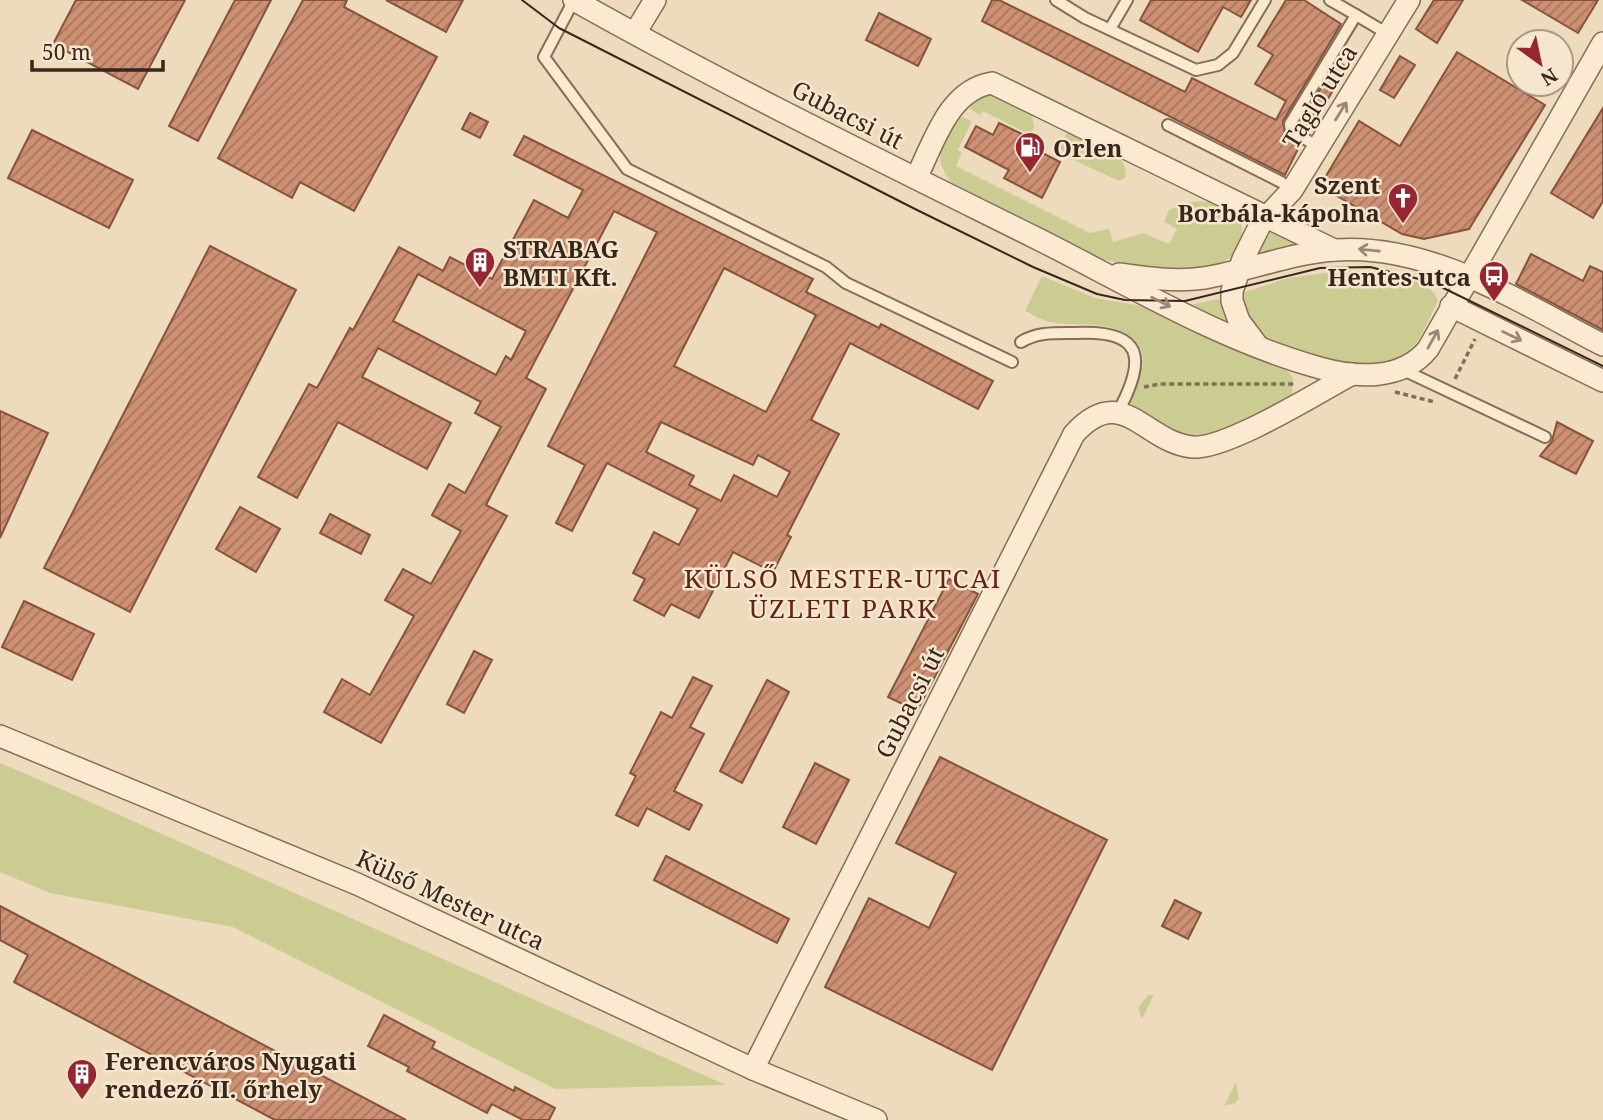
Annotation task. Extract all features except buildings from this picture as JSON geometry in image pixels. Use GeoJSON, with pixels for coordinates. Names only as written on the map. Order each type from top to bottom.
{"type":"FeatureCollection","features":[{"type":"Feature","properties":{"kind":"street","name":"Gubacsi út"},"geometry":{"type":"LineString","coordinates":[[574,0],[1212,328],[1293,359],[1352,374],[1373,375],[1401,369],[1420,358],[1428,349],[1451,306]]}},
{"type":"Feature","properties":{"kind":"street"},"geometry":{"type":"LineString","coordinates":[[635,33],[655,0]]}},
{"type":"Feature","properties":{"kind":"street","name":"Tagló utca"},"geometry":{"type":"LineString","coordinates":[[1267,215],[1292,190],[1409,0]]}},
{"type":"Feature","properties":{"kind":"street"},"geometry":{"type":"LineString","coordinates":[[1603,43],[1451,306],[1603,381]]}},
{"type":"Feature","properties":{"kind":"street","name":"Gubacsi út"},"geometry":{"type":"LineString","coordinates":[[916,178],[954,104],[978,86],[992,83],[1334,250]]}},
{"type":"Feature","properties":{"kind":"street"},"geometry":{"type":"LineString","coordinates":[[1259,347],[1246,332],[1235,312],[1232,291],[1238,271],[1267,215]]}},
{"type":"Feature","properties":{"kind":"street","name":"Gubacsi út"},"geometry":{"type":"LineString","coordinates":[[1100,270],[1169,280],[1202,278],[1292,256],[1363,248],[1388,252],[1467,276],[1603,345]]}},
{"type":"Feature","properties":{"kind":"street"},"geometry":{"type":"LineString","coordinates":[[1293,359],[1303,383],[1304,393],[1299,403]]}},
{"type":"Feature","properties":{"kind":"street","name":"Gubacsi út"},"geometry":{"type":"LineString","coordinates":[[753,1069],[1074,433],[1096,415],[1118,412],[1192,447],[1223,441],[1352,374]]}},
{"type":"Feature","properties":{"kind":"street","name":"Külső Mester utca"},"geometry":{"type":"LineString","coordinates":[[0,736],[357,884],[753,1069],[876,1120]]}},
{"type":"Feature","properties":{"kind":"lane"},"geometry":{"type":"LineString","coordinates":[[574,0],[544,57],[627,169],[826,267],[846,283],[1012,362]]}},
{"type":"Feature","properties":{"kind":"lane"},"geometry":{"type":"LineString","coordinates":[[1056,0],[1196,70],[1218,65],[1233,53],[1265,0]]}},
{"type":"Feature","properties":{"kind":"lane"},"geometry":{"type":"LineString","coordinates":[[1110,29],[1127,0]]}},
{"type":"Feature","properties":{"kind":"lane"},"geometry":{"type":"LineString","coordinates":[[1330,0],[1388,34]]}},
{"type":"Feature","properties":{"kind":"lane"},"geometry":{"type":"LineString","coordinates":[[1319,147],[1291,131],[1290,124],[1356,15]]}},
{"type":"Feature","properties":{"kind":"lane"},"geometry":{"type":"LineString","coordinates":[[1168,125],[1292,190]]}},
{"type":"Feature","properties":{"kind":"lane"},"geometry":{"type":"LineString","coordinates":[[1021,342],[1035,334],[1091,332],[1119,338],[1129,345],[1138,363],[1136,375],[1118,412]]}},
{"type":"Feature","properties":{"kind":"lane"},"geometry":{"type":"LineString","coordinates":[[1401,369],[1545,437]]}},
{"type":"Feature","properties":{"kind":"green space"},"geometry":{"type":"Polygon","coordinates":[[[989,94],[1032,115],[1034,127],[1030,135],[983,111],[980,115],[970,109],[973,100],[989,94]]]}},
{"type":"Feature","properties":{"kind":"green space"},"geometry":{"type":"Polygon","coordinates":[[[957,118],[972,121],[958,150],[962,153],[956,166],[1090,233],[1109,229],[1113,242],[1143,233],[1169,244],[1177,229],[1164,222],[1169,210],[1183,204],[1204,202],[1218,204],[1238,216],[1242,231],[1238,247],[1229,258],[1216,266],[1200,270],[1165,271],[1113,262],[1066,243],[951,182],[941,165],[941,150],[957,118]]]}},
{"type":"Feature","properties":{"kind":"green space"},"geometry":{"type":"Polygon","coordinates":[[[1068,132],[1115,154],[1122,161],[1125,178],[1119,181],[1067,157],[1059,146],[1068,132]]]}},
{"type":"Feature","properties":{"kind":"green space"},"geometry":{"type":"Polygon","coordinates":[[[1268,227],[1300,245],[1258,255],[1268,227]]]}},
{"type":"Feature","properties":{"kind":"green space"},"geometry":{"type":"Polygon","coordinates":[[[1345,270],[1398,277],[1425,286],[1434,293],[1438,301],[1419,338],[1403,356],[1370,363],[1328,360],[1287,348],[1270,340],[1251,324],[1242,297],[1245,292],[1288,278],[1345,270]]]}},
{"type":"Feature","properties":{"kind":"green space"},"geometry":{"type":"Polygon","coordinates":[[[1042,276],[1095,298],[1160,309],[1281,363],[1293,378],[1292,394],[1286,401],[1248,421],[1219,432],[1191,435],[1177,431],[1129,403],[1139,381],[1143,360],[1136,342],[1128,335],[1100,326],[1051,322],[1025,311],[1042,276]]]}},
{"type":"Feature","properties":{"kind":"green space"},"geometry":{"type":"Polygon","coordinates":[[[1218,299],[1222,301],[1234,327],[1190,305],[1218,299]]]}},
{"type":"Feature","properties":{"kind":"green space"},"geometry":{"type":"Polygon","coordinates":[[[0,763],[726,1085],[555,1089],[233,927],[50,893],[0,872],[0,763]]]}},
{"type":"Feature","properties":{"kind":"green space"},"geometry":{"type":"Polygon","coordinates":[[[1148,995],[1154,995],[1142,1019],[1138,1008],[1148,995]]]}},
{"type":"Feature","properties":{"kind":"green space"},"geometry":{"type":"Polygon","coordinates":[[[1236,1082],[1239,1099],[1224,1106],[1236,1082]]]}},
{"type":"Feature","properties":{"kind":"tram line"},"geometry":{"type":"LineString","coordinates":[[522,0],[559,28],[915,209],[1033,267],[1097,294],[1125,300],[1185,301],[1320,268],[1370,267],[1431,282],[1603,366]]}},
{"type":"Feature","properties":{"kind":"place","name":"Orlen"},"geometry":{"type":"Point","coordinates":[1030,174]}},
{"type":"Feature","properties":{"kind":"place","name":"Szent Borbála-kápolna"},"geometry":{"type":"Point","coordinates":[1403,225]}},
{"type":"Feature","properties":{"kind":"place","name":"STRABAG BMTI Kft."},"geometry":{"type":"Point","coordinates":[480,289]}},
{"type":"Feature","properties":{"kind":"place","name":"Hentes utca"},"geometry":{"type":"Point","coordinates":[1494,303]}},
{"type":"Feature","properties":{"kind":"place","name":"Ferencváros Nyugati rendező II. őrhely"},"geometry":{"type":"Point","coordinates":[82,1101]}},
{"type":"Feature","properties":{"kind":"district","name":"KÜLSŐ MESTER-UTCAI ÜZLETI PARK"},"geometry":{"type":"Point","coordinates":[843,593]}}]}
